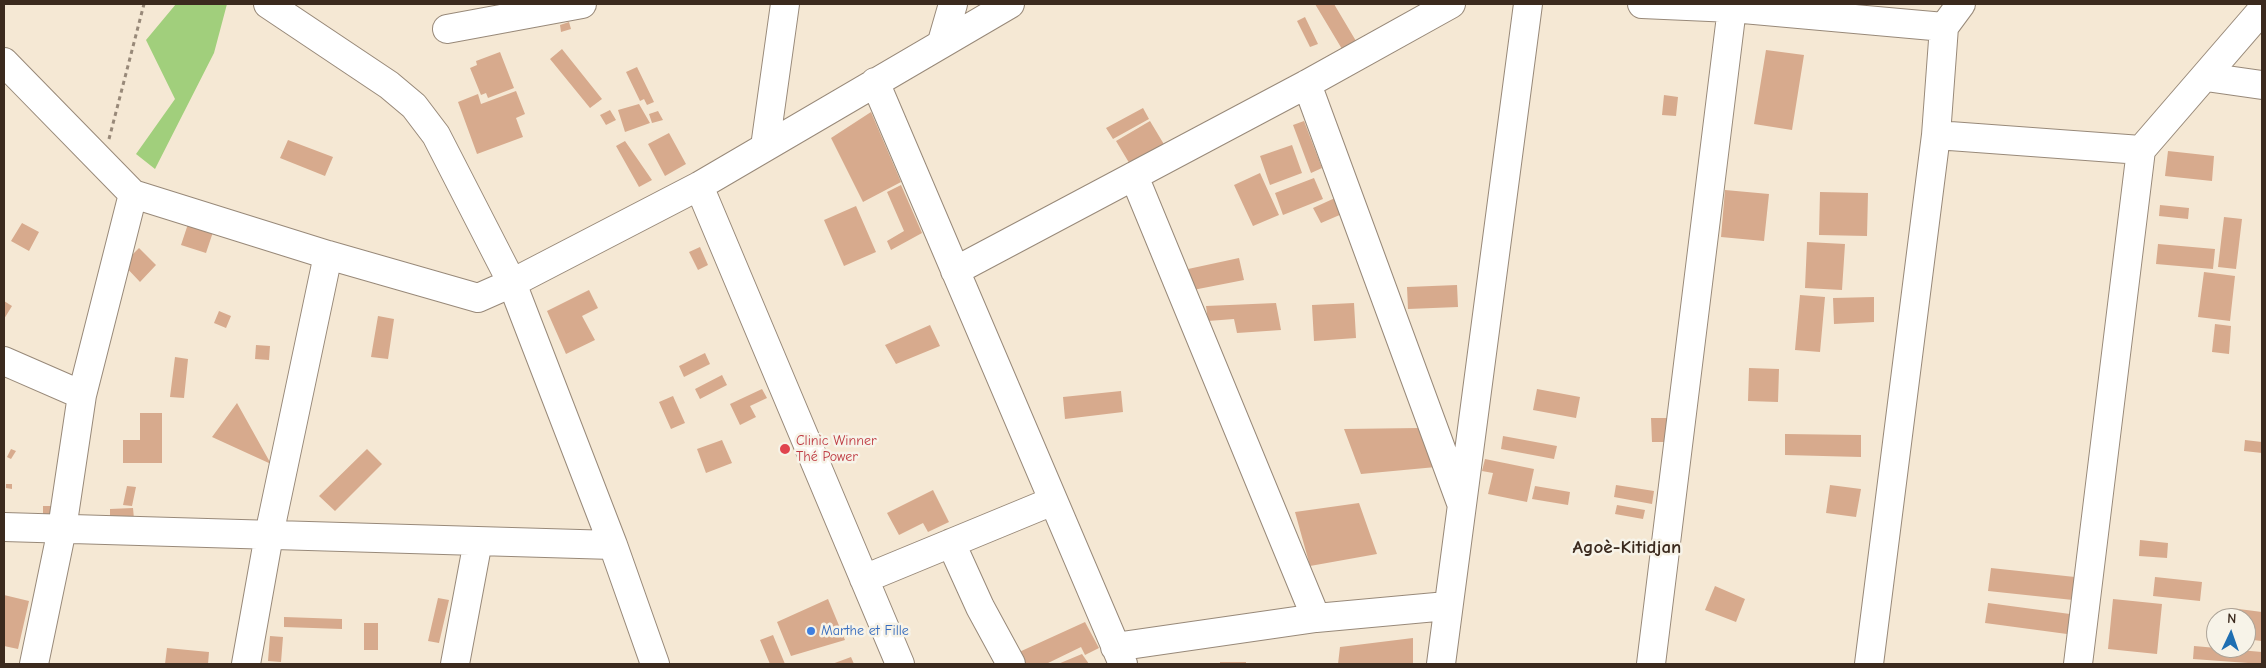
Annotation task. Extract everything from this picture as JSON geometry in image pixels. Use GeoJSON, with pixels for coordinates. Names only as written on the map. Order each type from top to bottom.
{"type":"FeatureCollection","features":[{"type":"Feature","properties":{"kind":"street"},"geometry":{"type":"LineString","coordinates":[[268,4],[389,85],[414,106],[436,135],[512,283],[613,545],[655,664]]}},
{"type":"Feature","properties":{"kind":"street"},"geometry":{"type":"LineString","coordinates":[[463,4],[446,29],[582,4]]}},
{"type":"Feature","properties":{"kind":"street"},"geometry":{"type":"LineString","coordinates":[[765,147],[785,4]]}},
{"type":"Feature","properties":{"kind":"street"},"geometry":{"type":"LineString","coordinates":[[942,42],[953,4]]}},
{"type":"Feature","properties":{"kind":"street"},"geometry":{"type":"LineString","coordinates":[[4,62],[102,165],[133,194],[328,255],[478,298],[512,283],[698,186],[1010,4]]}},
{"type":"Feature","properties":{"kind":"street"},"geometry":{"type":"LineString","coordinates":[[955,271],[1307,84],[1451,4]]}},
{"type":"Feature","properties":{"kind":"street"},"geometry":{"type":"LineString","coordinates":[[1441,664],[1447,606],[1462,506],[1528,4]]}},
{"type":"Feature","properties":{"kind":"street"},"geometry":{"type":"LineString","coordinates":[[1642,4],[1732,8],[1944,26]]}},
{"type":"Feature","properties":{"kind":"street"},"geometry":{"type":"LineString","coordinates":[[1869,664],[1936,135],[1944,26],[1961,4]]}},
{"type":"Feature","properties":{"kind":"street"},"geometry":{"type":"LineString","coordinates":[[1651,664],[1732,8]]}},
{"type":"Feature","properties":{"kind":"street"},"geometry":{"type":"LineString","coordinates":[[2078,664],[2141,150],[2262,10]]}},
{"type":"Feature","properties":{"kind":"street"},"geometry":{"type":"LineString","coordinates":[[2206,77],[2262,85]]}},
{"type":"Feature","properties":{"kind":"street"},"geometry":{"type":"LineString","coordinates":[[875,82],[1119,656],[1316,618],[1447,606]]}},
{"type":"Feature","properties":{"kind":"street"},"geometry":{"type":"LineString","coordinates":[[1307,84],[1462,506]]}},
{"type":"Feature","properties":{"kind":"street"},"geometry":{"type":"LineString","coordinates":[[1936,135],[2141,150]]}},
{"type":"Feature","properties":{"kind":"street"},"geometry":{"type":"LineString","coordinates":[[1134,176],[1316,618]]}},
{"type":"Feature","properties":{"kind":"street"},"geometry":{"type":"LineString","coordinates":[[698,186],[900,664]]}},
{"type":"Feature","properties":{"kind":"street"},"geometry":{"type":"LineString","coordinates":[[34,664],[62,529],[82,395],[133,194]]}},
{"type":"Feature","properties":{"kind":"street"},"geometry":{"type":"LineString","coordinates":[[246,664],[269,535],[328,255]]}},
{"type":"Feature","properties":{"kind":"street"},"geometry":{"type":"LineString","coordinates":[[4,361],[82,395]]}},
{"type":"Feature","properties":{"kind":"street"},"geometry":{"type":"LineString","coordinates":[[864,579],[1053,500]]}},
{"type":"Feature","properties":{"kind":"street"},"geometry":{"type":"LineString","coordinates":[[4,527],[613,545]]}},
{"type":"Feature","properties":{"kind":"street"},"geometry":{"type":"LineString","coordinates":[[455,664],[478,541]]}},
{"type":"Feature","properties":{"kind":"street"},"geometry":{"type":"LineString","coordinates":[[951,542],[980,607],[1012,664]]}},
{"type":"Feature","properties":{"kind":"path"},"geometry":{"type":"LineString","coordinates":[[102,165],[144,4]]}},
{"type":"Feature","properties":{"kind":"green space"},"geometry":{"type":"Polygon","coordinates":[[[176,4],[227,4],[214,53],[155,169],[136,154],[175,99],[146,40],[176,4]]]}},
{"type":"Feature","properties":{"kind":"building"},"geometry":{"type":"Polygon","coordinates":[[[1315,4],[1334,4],[1356,41],[1342,49],[1315,4]]]}},
{"type":"Feature","properties":{"kind":"building"},"geometry":{"type":"Polygon","coordinates":[[[1305,17],[1318,44],[1310,47],[1297,21],[1305,17]]]}},
{"type":"Feature","properties":{"kind":"building"},"geometry":{"type":"Polygon","coordinates":[[[569,22],[571,29],[561,32],[560,25],[569,22]]]}},
{"type":"Feature","properties":{"kind":"building"},"geometry":{"type":"Polygon","coordinates":[[[562,49],[602,99],[590,108],[550,59],[562,49]]]}},
{"type":"Feature","properties":{"kind":"building"},"geometry":{"type":"Polygon","coordinates":[[[1766,50],[1804,55],[1792,130],[1754,124],[1766,50]]]}},
{"type":"Feature","properties":{"kind":"building"},"geometry":{"type":"Polygon","coordinates":[[[500,52],[514,88],[488,98],[486,93],[481,95],[470,68],[477,65],[476,61],[500,52]]]}},
{"type":"Feature","properties":{"kind":"building"},"geometry":{"type":"Polygon","coordinates":[[[637,67],[654,102],[647,105],[644,99],[640,101],[626,72],[637,67]]]}},
{"type":"Feature","properties":{"kind":"building"},"geometry":{"type":"Polygon","coordinates":[[[516,91],[525,114],[516,118],[523,137],[477,154],[458,102],[478,94],[481,104],[516,91]]]}},
{"type":"Feature","properties":{"kind":"building"},"geometry":{"type":"Polygon","coordinates":[[[1664,95],[1678,97],[1676,116],[1662,115],[1664,95]]]}},
{"type":"Feature","properties":{"kind":"building"},"geometry":{"type":"Polygon","coordinates":[[[639,104],[650,123],[625,132],[618,110],[639,104]]]}},
{"type":"Feature","properties":{"kind":"building"},"geometry":{"type":"Polygon","coordinates":[[[1143,108],[1149,119],[1113,139],[1106,128],[1143,108]]]}},
{"type":"Feature","properties":{"kind":"building"},"geometry":{"type":"Polygon","coordinates":[[[610,110],[616,120],[606,125],[600,115],[610,110]]]}},
{"type":"Feature","properties":{"kind":"building"},"geometry":{"type":"Polygon","coordinates":[[[658,111],[663,120],[652,123],[649,114],[658,111]]]}},
{"type":"Feature","properties":{"kind":"building"},"geometry":{"type":"Polygon","coordinates":[[[871,112],[901,182],[863,202],[831,138],[871,112]]]}},
{"type":"Feature","properties":{"kind":"building"},"geometry":{"type":"Polygon","coordinates":[[[1150,121],[1165,146],[1131,166],[1116,141],[1150,121]]]}},
{"type":"Feature","properties":{"kind":"building"},"geometry":{"type":"Polygon","coordinates":[[[1304,121],[1322,168],[1311,173],[1293,125],[1304,121]]]}},
{"type":"Feature","properties":{"kind":"building"},"geometry":{"type":"Polygon","coordinates":[[[669,133],[686,164],[665,176],[648,144],[669,133]]]}},
{"type":"Feature","properties":{"kind":"building"},"geometry":{"type":"Polygon","coordinates":[[[288,140],[333,157],[325,176],[280,158],[288,140]]]}},
{"type":"Feature","properties":{"kind":"building"},"geometry":{"type":"Polygon","coordinates":[[[625,141],[652,180],[639,187],[616,146],[625,141]]]}},
{"type":"Feature","properties":{"kind":"building"},"geometry":{"type":"Polygon","coordinates":[[[1292,145],[1302,173],[1270,185],[1260,156],[1292,145]]]}},
{"type":"Feature","properties":{"kind":"building"},"geometry":{"type":"Polygon","coordinates":[[[2168,151],[2214,156],[2212,181],[2165,176],[2168,151]]]}},
{"type":"Feature","properties":{"kind":"building"},"geometry":{"type":"Polygon","coordinates":[[[1260,173],[1279,215],[1253,226],[1234,185],[1260,173]]]}},
{"type":"Feature","properties":{"kind":"building"},"geometry":{"type":"Polygon","coordinates":[[[1314,178],[1323,199],[1283,215],[1275,193],[1314,178]]]}},
{"type":"Feature","properties":{"kind":"building"},"geometry":{"type":"Polygon","coordinates":[[[901,185],[922,233],[891,250],[887,241],[904,231],[887,192],[901,185]]]}},
{"type":"Feature","properties":{"kind":"building"},"geometry":{"type":"Polygon","coordinates":[[[1725,190],[1769,194],[1764,241],[1721,237],[1725,190]]]}},
{"type":"Feature","properties":{"kind":"building"},"geometry":{"type":"Polygon","coordinates":[[[1820,192],[1868,193],[1867,236],[1819,235],[1820,192]]]}},
{"type":"Feature","properties":{"kind":"building"},"geometry":{"type":"Polygon","coordinates":[[[1335,198],[1342,214],[1321,223],[1313,208],[1335,198]]]}},
{"type":"Feature","properties":{"kind":"building"},"geometry":{"type":"Polygon","coordinates":[[[2160,205],[2189,208],[2188,219],[2159,216],[2160,205]]]}},
{"type":"Feature","properties":{"kind":"building"},"geometry":{"type":"Polygon","coordinates":[[[856,206],[876,252],[844,266],[824,220],[856,206]]]}},
{"type":"Feature","properties":{"kind":"building"},"geometry":{"type":"Polygon","coordinates":[[[2224,217],[2242,219],[2236,269],[2218,267],[2224,217]]]}},
{"type":"Feature","properties":{"kind":"building"},"geometry":{"type":"Polygon","coordinates":[[[22,223],[39,232],[29,251],[11,241],[22,223]]]}},
{"type":"Feature","properties":{"kind":"building"},"geometry":{"type":"Polygon","coordinates":[[[188,224],[213,232],[206,253],[181,245],[188,224]]]}},
{"type":"Feature","properties":{"kind":"building"},"geometry":{"type":"Polygon","coordinates":[[[1807,242],[1845,244],[1842,290],[1805,288],[1807,242]]]}},
{"type":"Feature","properties":{"kind":"building"},"geometry":{"type":"Polygon","coordinates":[[[2158,244],[2215,249],[2213,269],[2156,264],[2158,244]]]}},
{"type":"Feature","properties":{"kind":"building"},"geometry":{"type":"Polygon","coordinates":[[[700,247],[708,265],[698,270],[689,252],[700,247]]]}},
{"type":"Feature","properties":{"kind":"building"},"geometry":{"type":"Polygon","coordinates":[[[139,248],[156,265],[140,282],[123,264],[139,248]]]}},
{"type":"Feature","properties":{"kind":"building"},"geometry":{"type":"Polygon","coordinates":[[[1239,258],[1244,280],[1193,290],[1188,269],[1239,258]]]}},
{"type":"Feature","properties":{"kind":"building"},"geometry":{"type":"Polygon","coordinates":[[[2204,272],[2235,276],[2230,321],[2198,317],[2204,272]]]}},
{"type":"Feature","properties":{"kind":"building"},"geometry":{"type":"Polygon","coordinates":[[[1457,285],[1458,307],[1408,309],[1407,287],[1457,285]]]}},
{"type":"Feature","properties":{"kind":"building"},"geometry":{"type":"Polygon","coordinates":[[[589,290],[598,308],[582,316],[595,340],[566,354],[547,311],[589,290]]]}},
{"type":"Feature","properties":{"kind":"building"},"geometry":{"type":"Polygon","coordinates":[[[1800,295],[1825,297],[1820,352],[1795,350],[1800,295]]]}},
{"type":"Feature","properties":{"kind":"building"},"geometry":{"type":"Polygon","coordinates":[[[1874,297],[1874,322],[1834,324],[1833,298],[1874,297]]]}},
{"type":"Feature","properties":{"kind":"building"},"geometry":{"type":"Polygon","coordinates":[[[4,301],[12,306],[4,319],[4,301]]]}},
{"type":"Feature","properties":{"kind":"building"},"geometry":{"type":"Polygon","coordinates":[[[1276,303],[1281,330],[1237,333],[1234,319],[1208,321],[1206,306],[1276,303]]]}},
{"type":"Feature","properties":{"kind":"building"},"geometry":{"type":"Polygon","coordinates":[[[1354,303],[1356,338],[1314,341],[1312,305],[1354,303]]]}},
{"type":"Feature","properties":{"kind":"building"},"geometry":{"type":"Polygon","coordinates":[[[219,311],[231,316],[226,328],[214,323],[219,311]]]}},
{"type":"Feature","properties":{"kind":"building"},"geometry":{"type":"Polygon","coordinates":[[[378,316],[394,319],[388,359],[371,357],[378,316]]]}},
{"type":"Feature","properties":{"kind":"building"},"geometry":{"type":"Polygon","coordinates":[[[2215,324],[2231,326],[2229,354],[2212,352],[2215,324]]]}},
{"type":"Feature","properties":{"kind":"building"},"geometry":{"type":"Polygon","coordinates":[[[930,325],[940,346],[896,364],[885,345],[930,325]]]}},
{"type":"Feature","properties":{"kind":"building"},"geometry":{"type":"Polygon","coordinates":[[[256,345],[270,346],[269,360],[255,359],[256,345]]]}},
{"type":"Feature","properties":{"kind":"building"},"geometry":{"type":"Polygon","coordinates":[[[705,353],[710,364],[684,377],[679,366],[705,353]]]}},
{"type":"Feature","properties":{"kind":"building"},"geometry":{"type":"Polygon","coordinates":[[[175,357],[188,359],[184,398],[170,397],[175,357]]]}},
{"type":"Feature","properties":{"kind":"building"},"geometry":{"type":"Polygon","coordinates":[[[1749,368],[1779,369],[1778,402],[1748,401],[1749,368]]]}},
{"type":"Feature","properties":{"kind":"building"},"geometry":{"type":"Polygon","coordinates":[[[722,375],[727,385],[700,399],[695,389],[722,375]]]}},
{"type":"Feature","properties":{"kind":"building"},"geometry":{"type":"Polygon","coordinates":[[[762,389],[767,398],[750,406],[756,417],[740,425],[730,404],[762,389]]]}},
{"type":"Feature","properties":{"kind":"building"},"geometry":{"type":"Polygon","coordinates":[[[1537,389],[1580,397],[1576,418],[1533,410],[1537,389]]]}},
{"type":"Feature","properties":{"kind":"building"},"geometry":{"type":"Polygon","coordinates":[[[1121,391],[1123,412],[1065,419],[1063,397],[1121,391]]]}},
{"type":"Feature","properties":{"kind":"building"},"geometry":{"type":"Polygon","coordinates":[[[673,396],[685,423],[671,429],[659,402],[673,396]]]}},
{"type":"Feature","properties":{"kind":"building"},"geometry":{"type":"Polygon","coordinates":[[[237,403],[271,464],[212,437],[237,403]]]}},
{"type":"Feature","properties":{"kind":"building"},"geometry":{"type":"Polygon","coordinates":[[[140,413],[162,413],[162,463],[123,463],[123,440],[140,440],[140,413]]]}},
{"type":"Feature","properties":{"kind":"building"},"geometry":{"type":"Polygon","coordinates":[[[1651,418],[1668,418],[1668,442],[1652,442],[1651,418]]]}},
{"type":"Feature","properties":{"kind":"building"},"geometry":{"type":"Polygon","coordinates":[[[1419,428],[1436,467],[1361,474],[1344,429],[1419,428]]]}},
{"type":"Feature","properties":{"kind":"building"},"geometry":{"type":"Polygon","coordinates":[[[1785,434],[1861,435],[1861,457],[1785,455],[1785,434]]]}},
{"type":"Feature","properties":{"kind":"building"},"geometry":{"type":"Polygon","coordinates":[[[1503,436],[1557,446],[1554,459],[1501,449],[1503,436]]]}},
{"type":"Feature","properties":{"kind":"building"},"geometry":{"type":"Polygon","coordinates":[[[722,440],[732,463],[706,473],[697,449],[722,440]]]}},
{"type":"Feature","properties":{"kind":"building"},"geometry":{"type":"Polygon","coordinates":[[[2245,440],[2262,442],[2262,453],[2244,451],[2245,440]]]}},
{"type":"Feature","properties":{"kind":"building"},"geometry":{"type":"Polygon","coordinates":[[[11,449],[16,451],[11,459],[7,457],[11,449]]]}},
{"type":"Feature","properties":{"kind":"building"},"geometry":{"type":"Polygon","coordinates":[[[367,449],[382,464],[335,511],[319,496],[367,449]]]}},
{"type":"Feature","properties":{"kind":"building"},"geometry":{"type":"Polygon","coordinates":[[[1485,459],[1534,469],[1527,502],[1488,494],[1493,473],[1482,471],[1485,459]]]}},
{"type":"Feature","properties":{"kind":"building"},"geometry":{"type":"Polygon","coordinates":[[[6,484],[12,484],[12,489],[6,488],[6,484]]]}},
{"type":"Feature","properties":{"kind":"building"},"geometry":{"type":"Polygon","coordinates":[[[1616,485],[1654,491],[1652,504],[1614,497],[1616,485]]]}},
{"type":"Feature","properties":{"kind":"building"},"geometry":{"type":"Polygon","coordinates":[[[1830,485],[1861,489],[1856,517],[1826,513],[1830,485]]]}},
{"type":"Feature","properties":{"kind":"building"},"geometry":{"type":"Polygon","coordinates":[[[127,486],[136,487],[132,506],[123,505],[127,486]]]}},
{"type":"Feature","properties":{"kind":"building"},"geometry":{"type":"Polygon","coordinates":[[[1535,486],[1570,492],[1568,505],[1532,499],[1535,486]]]}},
{"type":"Feature","properties":{"kind":"building"},"geometry":{"type":"Polygon","coordinates":[[[933,490],[949,522],[928,532],[923,523],[899,535],[887,513],[933,490]]]}},
{"type":"Feature","properties":{"kind":"building"},"geometry":{"type":"Polygon","coordinates":[[[1359,503],[1377,554],[1310,566],[1295,512],[1359,503]]]}},
{"type":"Feature","properties":{"kind":"building"},"geometry":{"type":"Polygon","coordinates":[[[1617,505],[1645,510],[1643,519],[1615,514],[1617,505]]]}},
{"type":"Feature","properties":{"kind":"building"},"geometry":{"type":"Polygon","coordinates":[[[43,506],[52,506],[52,515],[43,515],[43,506]]]}},
{"type":"Feature","properties":{"kind":"building"},"geometry":{"type":"Polygon","coordinates":[[[133,508],[134,519],[110,519],[110,509],[133,508]]]}},
{"type":"Feature","properties":{"kind":"building"},"geometry":{"type":"Polygon","coordinates":[[[2140,540],[2168,543],[2167,558],[2139,556],[2140,540]]]}},
{"type":"Feature","properties":{"kind":"building"},"geometry":{"type":"Polygon","coordinates":[[[1991,568],[2075,577],[2073,600],[1988,591],[1991,568]]]}},
{"type":"Feature","properties":{"kind":"building"},"geometry":{"type":"Polygon","coordinates":[[[2155,577],[2202,582],[2200,601],[2153,596],[2155,577]]]}},
{"type":"Feature","properties":{"kind":"building"},"geometry":{"type":"Polygon","coordinates":[[[1715,586],[1745,599],[1736,622],[1705,610],[1715,586]]]}},
{"type":"Feature","properties":{"kind":"building"},"geometry":{"type":"Polygon","coordinates":[[[4,595],[29,601],[18,649],[4,646],[4,595]]]}},
{"type":"Feature","properties":{"kind":"building"},"geometry":{"type":"Polygon","coordinates":[[[438,598],[449,600],[439,643],[428,641],[438,598]]]}},
{"type":"Feature","properties":{"kind":"building","name":"Marthe et Fille"},"geometry":{"type":"Polygon","coordinates":[[[828,599],[845,640],[791,656],[777,622],[828,599]]]}},
{"type":"Feature","properties":{"kind":"building"},"geometry":{"type":"Polygon","coordinates":[[[2113,599],[2162,604],[2157,654],[2108,649],[2113,599]]]}},
{"type":"Feature","properties":{"kind":"building"},"geometry":{"type":"Polygon","coordinates":[[[1988,603],[2070,614],[2067,634],[1985,623],[1988,603]]]}},
{"type":"Feature","properties":{"kind":"building"},"geometry":{"type":"Polygon","coordinates":[[[2256,611],[2262,612],[2261,641],[2256,640],[2256,611]]]}},
{"type":"Feature","properties":{"kind":"building"},"geometry":{"type":"Polygon","coordinates":[[[284,617],[342,619],[342,629],[284,627],[284,617]]]}},
{"type":"Feature","properties":{"kind":"building"},"geometry":{"type":"Polygon","coordinates":[[[1085,622],[1099,648],[1085,655],[1081,647],[1046,664],[1023,664],[1017,653],[1085,622]]]}},
{"type":"Feature","properties":{"kind":"building"},"geometry":{"type":"Polygon","coordinates":[[[364,623],[378,623],[378,650],[364,650],[364,623]]]}},
{"type":"Feature","properties":{"kind":"building"},"geometry":{"type":"Polygon","coordinates":[[[773,635],[785,664],[770,664],[760,640],[773,635]]]}},
{"type":"Feature","properties":{"kind":"building"},"geometry":{"type":"Polygon","coordinates":[[[270,636],[283,637],[281,662],[268,661],[270,636]]]}},
{"type":"Feature","properties":{"kind":"building"},"geometry":{"type":"Polygon","coordinates":[[[1413,638],[1413,664],[1338,664],[1340,647],[1413,638]]]}},
{"type":"Feature","properties":{"kind":"building"},"geometry":{"type":"Polygon","coordinates":[[[2194,646],[2206,647],[2206,658],[2256,658],[2256,651],[2262,652],[2262,664],[2193,659],[2194,646]]]}},
{"type":"Feature","properties":{"kind":"building"},"geometry":{"type":"Polygon","coordinates":[[[167,648],[209,652],[208,664],[165,664],[167,648]]]}},
{"type":"Feature","properties":{"kind":"building"},"geometry":{"type":"Polygon","coordinates":[[[1082,654],[1089,664],[1058,664],[1082,654]]]}},
{"type":"Feature","properties":{"kind":"building"},"geometry":{"type":"Polygon","coordinates":[[[851,657],[854,664],[832,664],[851,657]]]}},
{"type":"Feature","properties":{"kind":"building"},"geometry":{"type":"Polygon","coordinates":[[[1220,662],[1246,662],[1246,664],[1220,664],[1220,662]]]}},
{"type":"Feature","properties":{"kind":"place","name":"Clinic Winner Thé Power"},"geometry":{"type":"Point","coordinates":[785,449]}},
{"type":"Feature","properties":{"kind":"place","name":"Marthe et Fille"},"geometry":{"type":"Point","coordinates":[811,631]}},
{"type":"Feature","properties":{"kind":"district","name":"Agoè-Kitidjan"},"geometry":{"type":"Point","coordinates":[1627,548]}}]}
